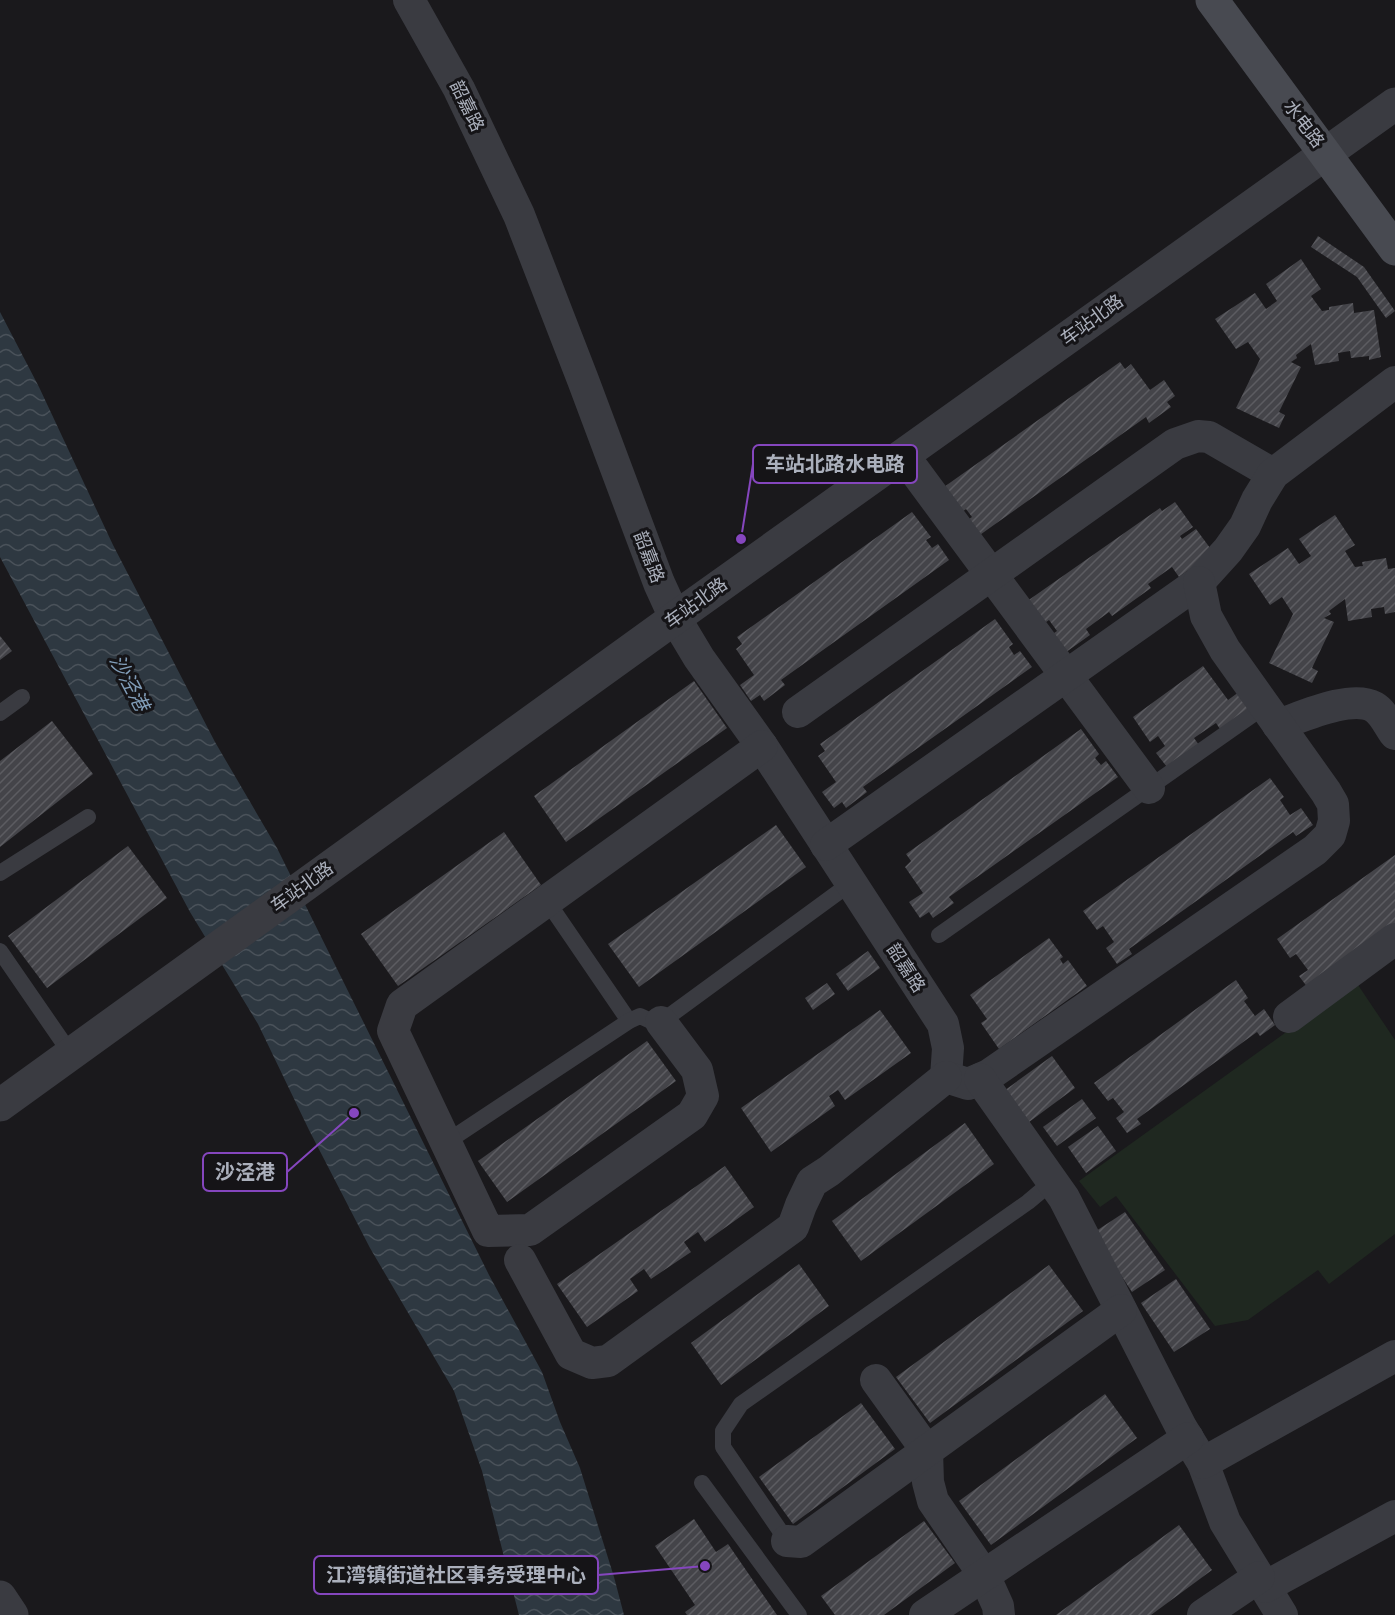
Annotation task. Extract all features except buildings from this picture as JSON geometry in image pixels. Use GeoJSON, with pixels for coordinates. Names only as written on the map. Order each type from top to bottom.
{"type":"FeatureCollection","features":[{"type":"Feature","properties":{"kind":"main road","name":"水电路"},"geometry":{"type":"LineString","coordinates":[[1212,0],[1395,249]]}},
{"type":"Feature","properties":{"kind":"street","name":"韶嘉路"},"geometry":{"type":"LineString","coordinates":[[409,0],[459,89],[519,215],[659,583],[675,618],[699,657],[762,746],[943,1024],[948,1048],[946,1077]]}},
{"type":"Feature","properties":{"kind":"street","name":"车站北路"},"geometry":{"type":"LineString","coordinates":[[0,1105],[675,618],[1395,104]]}},
{"type":"Feature","properties":{"kind":"street"},"geometry":{"type":"LineString","coordinates":[[826,845],[1199,582],[1228,550],[1245,526],[1273,474],[1395,382]]}},
{"type":"Feature","properties":{"kind":"street"},"geometry":{"type":"LineString","coordinates":[[798,712],[1175,444],[1198,436],[1209,438],[1273,474]]}},
{"type":"Feature","properties":{"kind":"street"},"geometry":{"type":"LineString","coordinates":[[903,455],[1149,788]]}},
{"type":"Feature","properties":{"kind":"street"},"geometry":{"type":"LineString","coordinates":[[520,1260],[571,1354],[592,1363],[609,1361],[793,1227],[812,1182],[829,1171],[946,1077],[968,1084],[989,1075],[1315,850],[1330,835],[1334,821],[1333,804],[1225,650],[1206,616],[1199,582]]}},
{"type":"Feature","properties":{"kind":"street"},"geometry":{"type":"LineString","coordinates":[[1272,716],[1343,703],[1365,704],[1376,708],[1395,734]]}},
{"type":"Feature","properties":{"kind":"street"},"geometry":{"type":"LineString","coordinates":[[661,1022],[696,1070],[703,1096],[692,1115],[530,1230],[488,1231],[393,1031],[402,1005],[762,746]]}},
{"type":"Feature","properties":{"kind":"street"},"geometry":{"type":"LineString","coordinates":[[1289,1017],[1395,939]]}},
{"type":"Feature","properties":{"kind":"street"},"geometry":{"type":"LineString","coordinates":[[980,1079],[1064,1198],[1195,1451],[1225,1522],[1282,1615]]}},
{"type":"Feature","properties":{"kind":"street"},"geometry":{"type":"LineString","coordinates":[[787,1541],[801,1542],[1121,1310]]}},
{"type":"Feature","properties":{"kind":"street"},"geometry":{"type":"LineString","coordinates":[[925,1615],[984,1575],[1195,1451],[1393,1356]]}},
{"type":"Feature","properties":{"kind":"street"},"geometry":{"type":"LineString","coordinates":[[876,1380],[927,1451],[928,1482],[933,1501],[984,1575],[998,1606],[999,1615]]}},
{"type":"Feature","properties":{"kind":"street"},"geometry":{"type":"LineString","coordinates":[[1203,1615],[1262,1582],[1395,1516]]}},
{"type":"Feature","properties":{"kind":"lane"},"geometry":{"type":"LineString","coordinates":[[0,713],[22,697]]}},
{"type":"Feature","properties":{"kind":"lane"},"geometry":{"type":"LineString","coordinates":[[939,935],[1149,788],[1272,716]]}},
{"type":"Feature","properties":{"kind":"lane"},"geometry":{"type":"LineString","coordinates":[[0,873],[88,818]]}},
{"type":"Feature","properties":{"kind":"lane"},"geometry":{"type":"LineString","coordinates":[[445,1143],[629,1021],[640,1016],[653,1022],[661,1022],[851,884]]}},
{"type":"Feature","properties":{"kind":"lane"},"geometry":{"type":"LineString","coordinates":[[547,901],[629,1021]]}},
{"type":"Feature","properties":{"kind":"lane"},"geometry":{"type":"LineString","coordinates":[[0,951],[71,1054]]}},
{"type":"Feature","properties":{"kind":"lane"},"geometry":{"type":"LineString","coordinates":[[787,1541],[723,1447],[723,1431],[741,1404],[1028,1202],[1053,1181]]}},
{"type":"Feature","properties":{"kind":"lane"},"geometry":{"type":"LineString","coordinates":[[702,1484],[799,1615]]}},
{"type":"Feature","properties":{"kind":"shaded area"},"geometry":{"type":"Polygon","coordinates":[[[1356,982],[1395,1040],[1395,1234],[1329,1284],[1318,1270],[1248,1320],[1215,1326],[1116,1196],[1100,1207],[1079,1181],[1356,982]]]}},
{"type":"Feature","properties":{"kind":"water"},"geometry":{"type":"Polygon","coordinates":[[[0,312],[39,387],[113,545],[215,742],[277,848],[489,1275],[542,1372],[580,1468],[624,1615],[519,1615],[482,1471],[454,1391],[370,1248],[258,1024],[190,912],[0,557],[0,312]]]}},
{"type":"Feature","properties":{"kind":"place","name":"车站北路水电路"},"geometry":{"type":"Point","coordinates":[741,539]}},
{"type":"Feature","properties":{"kind":"place","name":"沙泾港"},"geometry":{"type":"Point","coordinates":[354,1113]}},
{"type":"Feature","properties":{"kind":"place","name":"江湾镇街道社区事务受理中心"},"geometry":{"type":"Point","coordinates":[705,1566]}}]}
